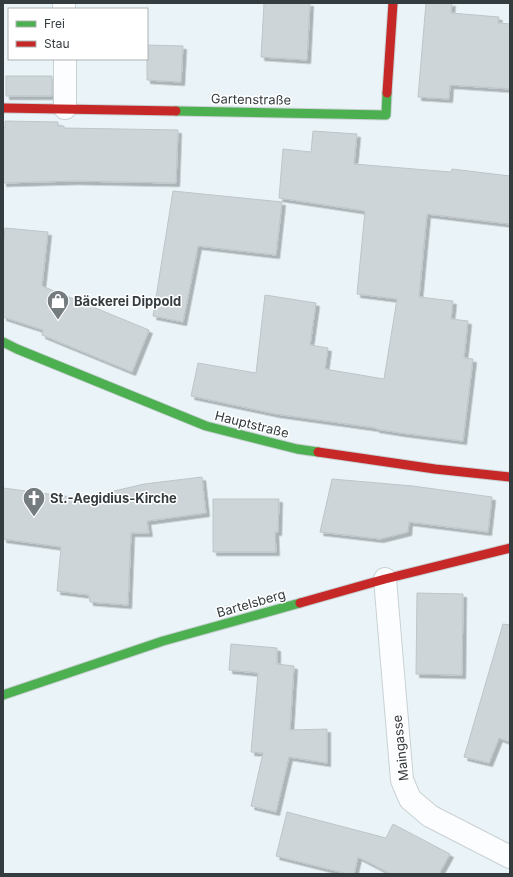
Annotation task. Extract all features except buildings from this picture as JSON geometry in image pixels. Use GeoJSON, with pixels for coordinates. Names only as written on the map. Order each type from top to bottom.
{"type":"FeatureCollection","features":[{"type":"Feature","properties":{"kind":"street","name":"Gartenstraße"},"geometry":{"type":"LineString","coordinates":[[3,108],[386,115],[393,3]]}},
{"type":"Feature","properties":{"kind":"street"},"geometry":{"type":"LineString","coordinates":[[64,60],[65,108]]}},
{"type":"Feature","properties":{"kind":"street","name":"Hauptstraße"},"geometry":{"type":"LineString","coordinates":[[3,342],[206,426],[296,449],[435,470],[510,476]]}},
{"type":"Feature","properties":{"kind":"street","name":"Bartelsberg"},"geometry":{"type":"LineString","coordinates":[[3,695],[163,641],[385,579],[510,548]]}},
{"type":"Feature","properties":{"kind":"street","name":"Maingasse"},"geometry":{"type":"LineString","coordinates":[[385,579],[402,780],[410,800],[430,816],[510,857]]}},
{"type":"Feature","properties":{"kind":"traffic: fast"},"geometry":{"type":"LineString","coordinates":[[176,111],[386,115],[387,93]]}},
{"type":"Feature","properties":{"kind":"traffic: fast"},"geometry":{"type":"LineString","coordinates":[[3,342],[206,426],[297,449],[318,452]]}},
{"type":"Feature","properties":{"kind":"traffic: fast"},"geometry":{"type":"LineString","coordinates":[[3,695],[163,641],[300,603]]}},
{"type":"Feature","properties":{"kind":"traffic: jam"},"geometry":{"type":"LineString","coordinates":[[387,93],[393,3]]}},
{"type":"Feature","properties":{"kind":"traffic: jam"},"geometry":{"type":"LineString","coordinates":[[3,108],[176,111]]}},
{"type":"Feature","properties":{"kind":"traffic: jam"},"geometry":{"type":"LineString","coordinates":[[318,452],[435,469],[510,477]]}},
{"type":"Feature","properties":{"kind":"traffic: jam"},"geometry":{"type":"LineString","coordinates":[[300,603],[385,579],[510,548]]}},
{"type":"Feature","properties":{"kind":"place","name":"Bäckerei Dippold"},"geometry":{"type":"Point","coordinates":[58,320]}},
{"type":"Feature","properties":{"kind":"place","name":"St.-Aegidius-Kirche"},"geometry":{"type":"Point","coordinates":[34,518]}}]}
